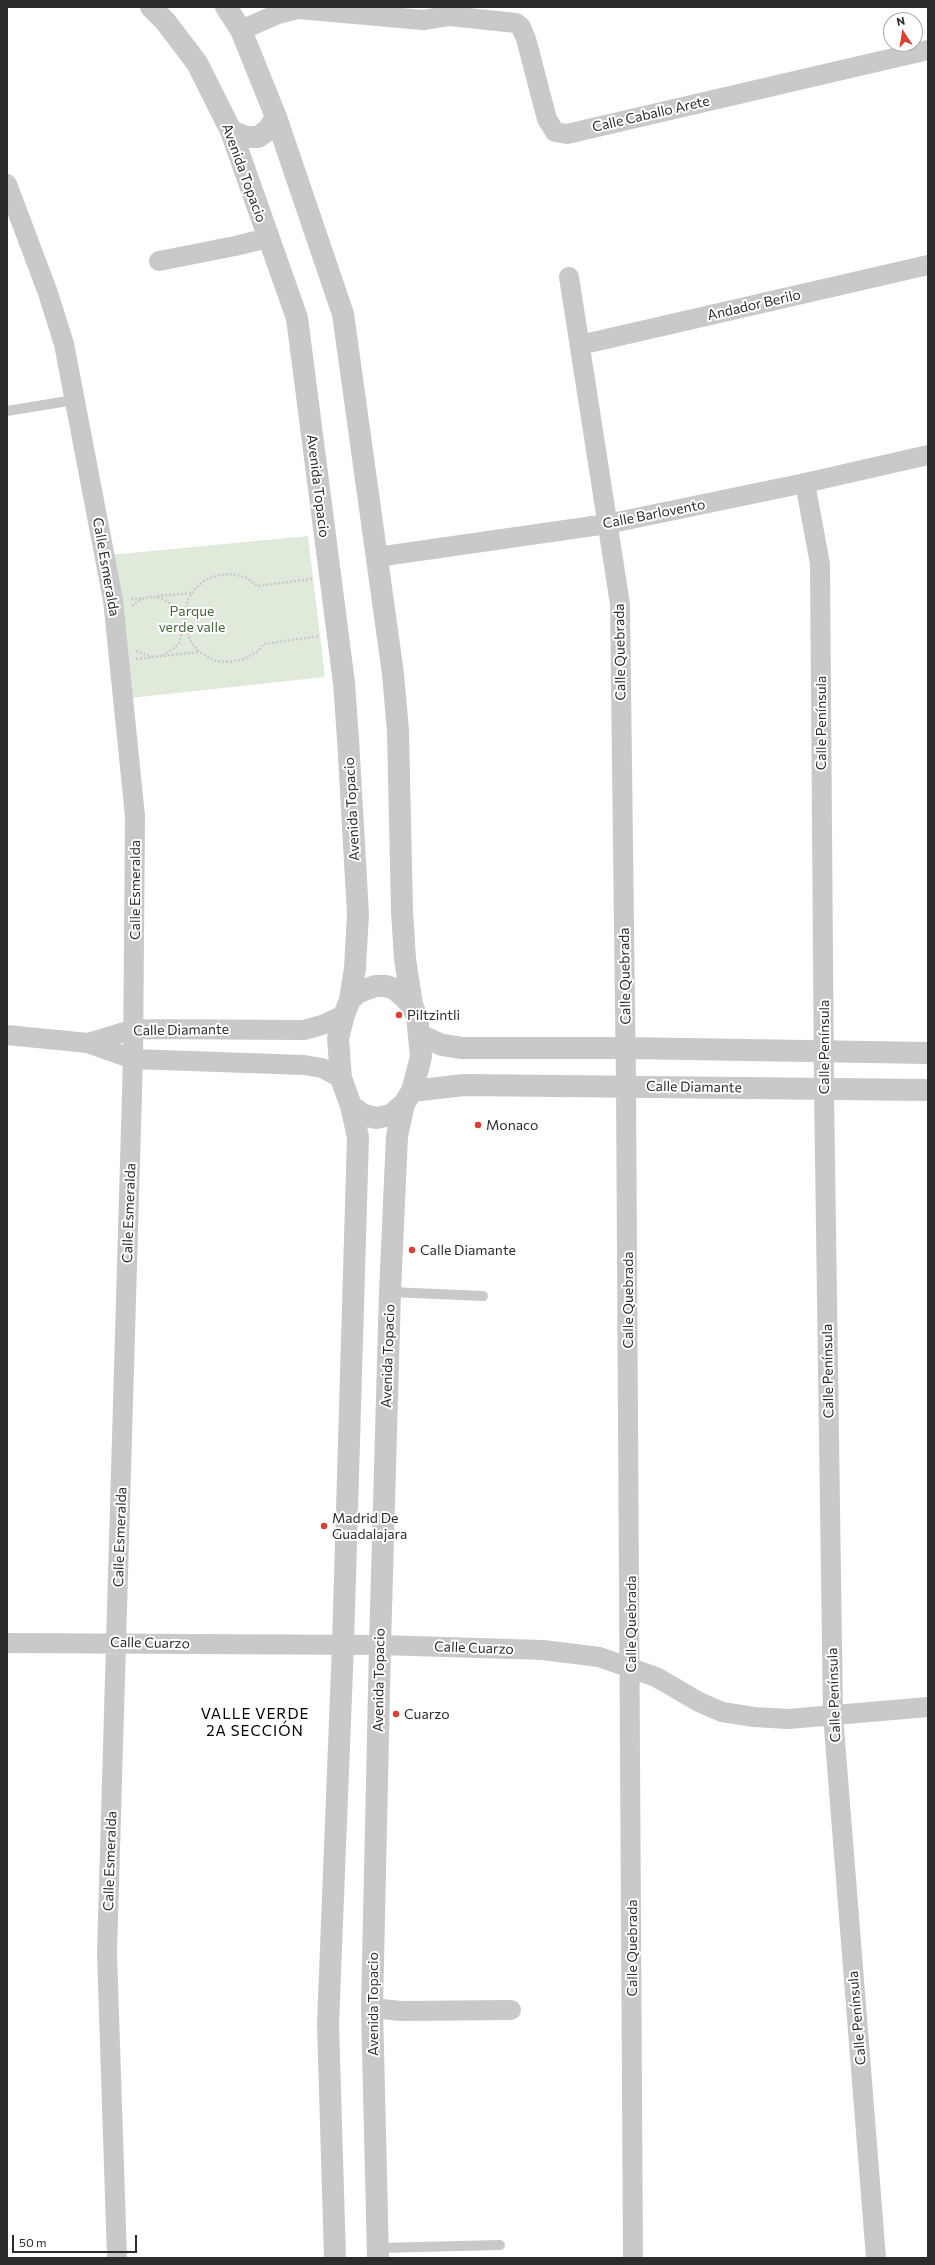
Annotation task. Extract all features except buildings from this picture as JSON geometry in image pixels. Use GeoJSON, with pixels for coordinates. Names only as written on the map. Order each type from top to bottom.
{"type":"FeatureCollection","features":[{"type":"Feature","properties":{"kind":"street","name":"Avenida Topacio"},"geometry":{"type":"LineString","coordinates":[[151,7],[165,22],[197,63],[231,131],[297,318],[330,576],[348,732],[358,914],[355,968],[347,1008]]}},
{"type":"Feature","properties":{"kind":"street"},"geometry":{"type":"LineString","coordinates":[[226,7],[240,30],[276,117],[344,314],[393,674],[398,731],[402,911],[405,959],[412,1005],[420,1035],[420,1057],[408,1097],[391,1115],[376,1118],[364,1115],[351,1106]]}},
{"type":"Feature","properties":{"kind":"street","name":"Calle Caballo Arete"},"geometry":{"type":"LineString","coordinates":[[240,30],[278,14],[298,9],[423,20],[440,11],[508,22],[521,26],[526,39],[547,119],[556,132],[561,133],[574,132],[928,50]]}},
{"type":"Feature","properties":{"kind":"street"},"geometry":{"type":"LineString","coordinates":[[231,131],[246,137],[258,136],[268,130],[276,117]]}},
{"type":"Feature","properties":{"kind":"street","name":"Calle Esmeralda"},"geometry":{"type":"LineString","coordinates":[[7,184],[48,293],[64,344],[74,400],[121,605],[135,816],[134,1029],[107,1953],[117,2258]]}},
{"type":"Feature","properties":{"kind":"street"},"geometry":{"type":"LineString","coordinates":[[159,260],[235,246],[268,238]]}},
{"type":"Feature","properties":{"kind":"street","name":"Andador Berilo"},"geometry":{"type":"LineString","coordinates":[[580,345],[928,265]]}},
{"type":"Feature","properties":{"kind":"street","name":"Calle Quebrada"},"geometry":{"type":"LineString","coordinates":[[569,277],[620,604],[626,1048],[631,1667],[633,2258]]}},
{"type":"Feature","properties":{"kind":"street","name":"Calle Barlovento"},"geometry":{"type":"LineString","coordinates":[[377,557],[607,524],[805,484],[928,455]]}},
{"type":"Feature","properties":{"kind":"street","name":"Calle Península"},"geometry":{"type":"LineString","coordinates":[[805,484],[820,564],[824,1089],[833,1715],[876,2258]]}},
{"type":"Feature","properties":{"kind":"street"},"geometry":{"type":"LineString","coordinates":[[335,2258],[328,2024],[343,1645],[358,1137],[351,1106],[341,1078],[338,1038],[347,1008],[357,993],[365,989],[386,986],[395,989],[412,1005]]}},
{"type":"Feature","properties":{"kind":"street","name":"Calle Diamante"},"geometry":{"type":"LineString","coordinates":[[88,1042],[134,1029],[304,1030],[322,1025],[347,1008]]}},
{"type":"Feature","properties":{"kind":"street","name":"Calle Diamante"},"geometry":{"type":"LineString","coordinates":[[7,1035],[88,1042],[133,1059],[304,1065],[322,1068],[341,1078]]}},
{"type":"Feature","properties":{"kind":"street"},"geometry":{"type":"LineString","coordinates":[[420,1035],[442,1045],[462,1048],[626,1048],[928,1053]]}},
{"type":"Feature","properties":{"kind":"street","name":"Calle Diamante"},"geometry":{"type":"LineString","coordinates":[[408,1097],[464,1085],[626,1085],[928,1090]]}},
{"type":"Feature","properties":{"kind":"street","name":"Avenida Topacio"},"geometry":{"type":"LineString","coordinates":[[378,2253],[372,2008],[380,1645],[390,1292],[398,1136],[408,1097]]}},
{"type":"Feature","properties":{"kind":"street","name":"Calle Cuarzo"},"geometry":{"type":"LineString","coordinates":[[7,1642],[380,1645],[543,1650],[599,1657],[631,1667],[656,1677],[699,1702],[722,1712],[754,1717],[788,1719],[928,1707]]}},
{"type":"Feature","properties":{"kind":"street"},"geometry":{"type":"LineString","coordinates":[[372,2008],[401,2011],[511,2010]]}},
{"type":"Feature","properties":{"kind":"lane"},"geometry":{"type":"LineString","coordinates":[[7,411],[74,400]]}},
{"type":"Feature","properties":{"kind":"lane"},"geometry":{"type":"LineString","coordinates":[[390,1292],[483,1296]]}},
{"type":"Feature","properties":{"kind":"lane"},"geometry":{"type":"LineString","coordinates":[[378,2253],[500,2245]]}},
{"type":"Feature","properties":{"kind":"path"},"geometry":{"type":"LineString","coordinates":[[162,656],[179,644],[183,634],[187,602],[192,592],[205,580],[219,575],[233,574],[247,578],[258,586],[330,576]]}},
{"type":"Feature","properties":{"kind":"path"},"geometry":{"type":"LineString","coordinates":[[121,605],[150,597],[192,592]]}},
{"type":"Feature","properties":{"kind":"path"},"geometry":{"type":"LineString","coordinates":[[121,605],[150,597],[168,600],[179,611],[192,644],[199,652],[216,661],[230,662],[244,659],[257,652],[264,644],[337,633]]}},
{"type":"Feature","properties":{"kind":"path"},"geometry":{"type":"LineString","coordinates":[[125,653],[153,657],[199,652]]}},
{"type":"Feature","properties":{"kind":"path"},"geometry":{"type":"LineString","coordinates":[[125,653],[153,657]]}},
{"type":"Feature","properties":{"kind":"green space","name":"Parque verde valle"},"geometry":{"type":"Polygon","coordinates":[[[308,536],[325,677],[122,699],[109,555],[308,536]]]}},
{"type":"Feature","properties":{"kind":"place","name":"Piltzintli"},"geometry":{"type":"Point","coordinates":[399,1015]}},
{"type":"Feature","properties":{"kind":"place","name":"Monaco"},"geometry":{"type":"Point","coordinates":[478,1125]}},
{"type":"Feature","properties":{"kind":"place","name":"Calle Diamante"},"geometry":{"type":"Point","coordinates":[412,1250]}},
{"type":"Feature","properties":{"kind":"place","name":"Madrid De Guadalajara"},"geometry":{"type":"Point","coordinates":[324,1526]}},
{"type":"Feature","properties":{"kind":"place","name":"Cuarzo"},"geometry":{"type":"Point","coordinates":[396,1714]}},
{"type":"Feature","properties":{"kind":"district","name":"VALLE VERDE 2A SECCIÓN"},"geometry":{"type":"Point","coordinates":[255,1722]}}]}
